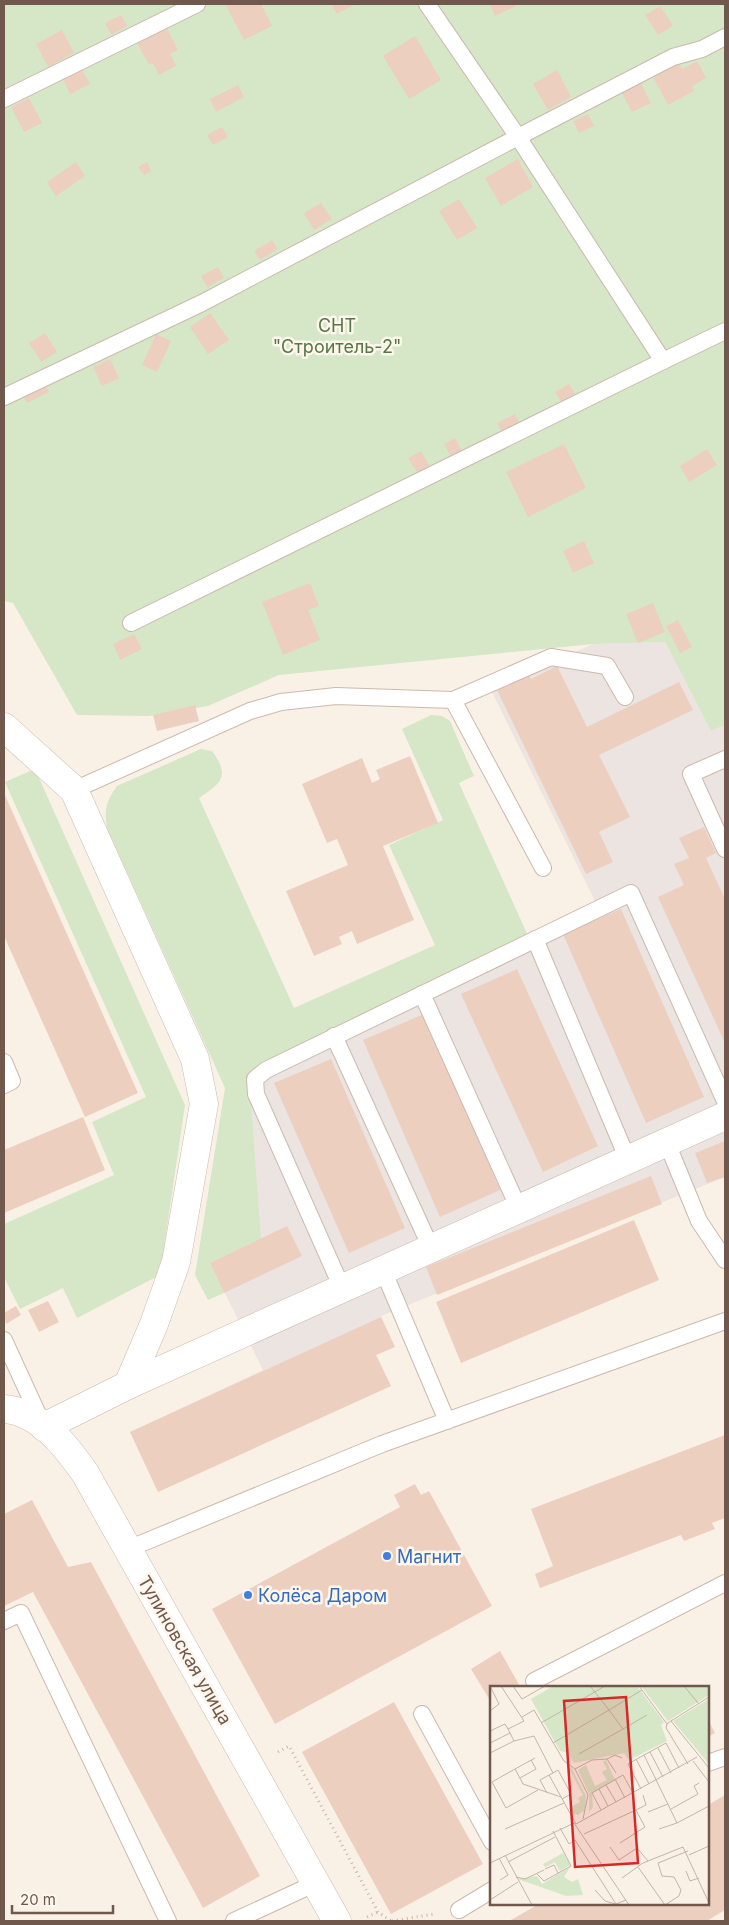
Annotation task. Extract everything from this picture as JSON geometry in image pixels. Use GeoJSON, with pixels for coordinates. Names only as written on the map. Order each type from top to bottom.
{"type":"FeatureCollection","features":[{"type":"Feature","properties":{"kind":"street"},"geometry":{"type":"LineString","coordinates":[[6,732],[74,790],[195,1060],[204,1104],[176,1262],[154,1324],[128,1385]]}},
{"type":"Feature","properties":{"kind":"street"},"geometry":{"type":"LineString","coordinates":[[44,1428],[128,1385],[725,1116]]}},
{"type":"Feature","properties":{"kind":"street","name":"Тулиновская улица"},"geometry":{"type":"LineString","coordinates":[[4,1409],[26,1413],[69,1449],[80,1465],[251,1766],[336,1921]]}},
{"type":"Feature","properties":{"kind":"lane"},"geometry":{"type":"LineString","coordinates":[[4,99],[197,4]]}},
{"type":"Feature","properties":{"kind":"lane"},"geometry":{"type":"LineString","coordinates":[[427,4],[518,137],[663,361]]}},
{"type":"Feature","properties":{"kind":"lane"},"geometry":{"type":"LineString","coordinates":[[4,397],[202,303],[673,57],[702,49],[725,37]]}},
{"type":"Feature","properties":{"kind":"lane"},"geometry":{"type":"LineString","coordinates":[[131,623],[725,331]]}},
{"type":"Feature","properties":{"kind":"lane"},"geometry":{"type":"LineString","coordinates":[[74,790],[250,711],[281,702],[336,696],[453,700],[551,657],[607,666],[625,697]]}},
{"type":"Feature","properties":{"kind":"lane"},"geometry":{"type":"LineString","coordinates":[[453,700],[543,868]]}},
{"type":"Feature","properties":{"kind":"lane"},"geometry":{"type":"LineString","coordinates":[[725,758],[691,774],[725,849]]}},
{"type":"Feature","properties":{"kind":"lane"},"geometry":{"type":"LineString","coordinates":[[342,1288],[256,1094],[254,1083],[260,1073],[334,1036],[631,893],[725,1100]]}},
{"type":"Feature","properties":{"kind":"lane"},"geometry":{"type":"LineString","coordinates":[[535,939],[628,1160]]}},
{"type":"Feature","properties":{"kind":"lane"},"geometry":{"type":"LineString","coordinates":[[422,994],[519,1209]]}},
{"type":"Feature","properties":{"kind":"lane"},"geometry":{"type":"LineString","coordinates":[[334,1036],[431,1248]]}},
{"type":"Feature","properties":{"kind":"lane"},"geometry":{"type":"LineString","coordinates":[[4,1062],[12,1081],[4,1084]]}},
{"type":"Feature","properties":{"kind":"lane"},"geometry":{"type":"LineString","coordinates":[[667,1143],[699,1221],[725,1260]]}},
{"type":"Feature","properties":{"kind":"lane"},"geometry":{"type":"LineString","coordinates":[[383,1270],[446,1421]]}},
{"type":"Feature","properties":{"kind":"lane"},"geometry":{"type":"LineString","coordinates":[[128,1549],[382,1444],[725,1321]]}},
{"type":"Feature","properties":{"kind":"lane"},"geometry":{"type":"LineString","coordinates":[[4,1340],[44,1428]]}},
{"type":"Feature","properties":{"kind":"lane"},"geometry":{"type":"LineString","coordinates":[[534,1681],[725,1582]]}},
{"type":"Feature","properties":{"kind":"lane"},"geometry":{"type":"LineString","coordinates":[[4,1621],[21,1613],[168,1921]]}},
{"type":"Feature","properties":{"kind":"lane"},"geometry":{"type":"LineString","coordinates":[[422,1714],[490,1838]]}},
{"type":"Feature","properties":{"kind":"lane"},"geometry":{"type":"LineString","coordinates":[[709,1763],[725,1757]]}},
{"type":"Feature","properties":{"kind":"lane"},"geometry":{"type":"LineString","coordinates":[[234,1921],[316,1883]]}},
{"type":"Feature","properties":{"kind":"lane"},"geometry":{"type":"LineString","coordinates":[[459,1910],[490,1891]]}},
{"type":"Feature","properties":{"kind":"path"},"geometry":{"type":"LineString","coordinates":[[251,1766],[289,1746],[378,1912],[391,1921],[459,1910]]}},
{"type":"Feature","properties":{"kind":"shaded area"},"geometry":{"type":"Polygon","coordinates":[[[665,642],[711,731],[725,725],[725,1177],[381,1316],[395,1347],[376,1355],[391,1386],[158,1492],[130,1432],[263,1370],[210,1263],[249,1077],[597,905],[491,690],[593,644],[665,642]]]}},
{"type":"Feature","properties":{"kind":"green space","name":"СНТ \"Строитель-2\""},"geometry":{"type":"Polygon","coordinates":[[[4,4],[725,4],[725,725],[711,731],[665,642],[593,644],[279,675],[208,706],[149,716],[77,715],[13,603],[4,601],[4,4]]]}},
{"type":"Feature","properties":{"kind":"green space"},"geometry":{"type":"Polygon","coordinates":[[[431,715],[442,716],[450,721],[474,776],[459,783],[529,938],[249,1077],[261,1239],[210,1263],[224,1293],[208,1300],[195,1275],[225,1088],[107,828],[106,811],[108,801],[117,786],[201,749],[212,751],[221,767],[221,779],[213,788],[199,798],[294,1008],[435,945],[389,845],[443,820],[402,729],[431,715]]]}},
{"type":"Feature","properties":{"kind":"green space"},"geometry":{"type":"Polygon","coordinates":[[[35,769],[185,1105],[160,1275],[77,1318],[63,1288],[20,1309],[4,1277],[4,1224],[114,1175],[92,1122],[146,1097],[5,782],[35,769]]]}},
{"type":"Feature","properties":{"kind":"building"},"geometry":{"type":"Polygon","coordinates":[[[225,4],[261,4],[272,26],[244,40],[225,4]]]}},
{"type":"Feature","properties":{"kind":"building"},"geometry":{"type":"Polygon","coordinates":[[[331,4],[356,4],[337,14],[331,4]]]}},
{"type":"Feature","properties":{"kind":"building"},"geometry":{"type":"Polygon","coordinates":[[[514,4],[516,6],[495,16],[490,5],[514,4]]]}},
{"type":"Feature","properties":{"kind":"building"},"geometry":{"type":"Polygon","coordinates":[[[660,6],[673,26],[658,35],[645,15],[660,6]]]}},
{"type":"Feature","properties":{"kind":"building"},"geometry":{"type":"Polygon","coordinates":[[[121,15],[127,26],[111,35],[105,23],[121,15]]]}},
{"type":"Feature","properties":{"kind":"building"},"geometry":{"type":"Polygon","coordinates":[[[164,22],[178,50],[170,54],[176,66],[159,75],[153,63],[149,65],[134,37],[164,22]]]}},
{"type":"Feature","properties":{"kind":"building"},"geometry":{"type":"Polygon","coordinates":[[[62,30],[74,53],[48,67],[36,44],[62,30]]]}},
{"type":"Feature","properties":{"kind":"building"},"geometry":{"type":"Polygon","coordinates":[[[415,36],[441,80],[409,99],[383,56],[415,36]]]}},
{"type":"Feature","properties":{"kind":"building"},"geometry":{"type":"Polygon","coordinates":[[[697,61],[706,78],[692,86],[694,91],[668,105],[653,77],[679,63],[682,69],[697,61]]]}},
{"type":"Feature","properties":{"kind":"building"},"geometry":{"type":"Polygon","coordinates":[[[79,64],[90,84],[70,94],[60,73],[79,64]]]}},
{"type":"Feature","properties":{"kind":"building"},"geometry":{"type":"Polygon","coordinates":[[[557,70],[571,97],[548,110],[533,84],[557,70]]]}},
{"type":"Feature","properties":{"kind":"building"},"geometry":{"type":"Polygon","coordinates":[[[639,80],[651,103],[632,112],[620,90],[639,80]]]}},
{"type":"Feature","properties":{"kind":"building"},"geometry":{"type":"Polygon","coordinates":[[[238,85],[244,97],[216,112],[210,99],[238,85]]]}},
{"type":"Feature","properties":{"kind":"building"},"geometry":{"type":"Polygon","coordinates":[[[29,98],[42,123],[24,132],[11,107],[29,98]]]}},
{"type":"Feature","properties":{"kind":"building"},"geometry":{"type":"Polygon","coordinates":[[[588,114],[594,126],[579,133],[573,121],[588,114]]]}},
{"type":"Feature","properties":{"kind":"building"},"geometry":{"type":"Polygon","coordinates":[[[222,127],[228,137],[213,145],[207,135],[222,127]]]}},
{"type":"Feature","properties":{"kind":"building"},"geometry":{"type":"Polygon","coordinates":[[[518,159],[533,187],[501,206],[485,178],[518,159]]]}},
{"type":"Feature","properties":{"kind":"building"},"geometry":{"type":"Polygon","coordinates":[[[76,162],[85,176],[56,196],[47,182],[76,162]]]}},
{"type":"Feature","properties":{"kind":"building"},"geometry":{"type":"Polygon","coordinates":[[[147,162],[151,172],[144,175],[138,167],[147,162]]]}},
{"type":"Feature","properties":{"kind":"building"},"geometry":{"type":"Polygon","coordinates":[[[459,199],[477,228],[457,240],[439,211],[459,199]]]}},
{"type":"Feature","properties":{"kind":"building"},"geometry":{"type":"Polygon","coordinates":[[[321,203],[332,219],[314,230],[304,213],[321,203]]]}},
{"type":"Feature","properties":{"kind":"building"},"geometry":{"type":"Polygon","coordinates":[[[272,240],[278,249],[260,260],[254,251],[272,240]]]}},
{"type":"Feature","properties":{"kind":"building"},"geometry":{"type":"Polygon","coordinates":[[[218,267],[224,278],[207,287],[201,276],[218,267]]]}},
{"type":"Feature","properties":{"kind":"building"},"geometry":{"type":"Polygon","coordinates":[[[210,313],[229,340],[208,354],[190,327],[210,313]]]}},
{"type":"Feature","properties":{"kind":"building"},"geometry":{"type":"Polygon","coordinates":[[[45,333],[57,352],[41,362],[29,343],[45,333]]]}},
{"type":"Feature","properties":{"kind":"building"},"geometry":{"type":"Polygon","coordinates":[[[156,334],[171,341],[157,372],[142,365],[156,334]]]}},
{"type":"Feature","properties":{"kind":"building"},"geometry":{"type":"Polygon","coordinates":[[[110,359],[119,378],[102,386],[93,367],[110,359]]]}},
{"type":"Feature","properties":{"kind":"building"},"geometry":{"type":"Polygon","coordinates":[[[44,383],[49,392],[27,403],[22,394],[44,383]]]}},
{"type":"Feature","properties":{"kind":"building"},"geometry":{"type":"Polygon","coordinates":[[[569,384],[577,397],[563,405],[555,392],[569,384]]]}},
{"type":"Feature","properties":{"kind":"building"},"geometry":{"type":"Polygon","coordinates":[[[515,414],[522,428],[505,437],[497,423],[515,414]]]}},
{"type":"Feature","properties":{"kind":"building"},"geometry":{"type":"Polygon","coordinates":[[[455,438],[462,451],[451,457],[444,444],[455,438]]]}},
{"type":"Feature","properties":{"kind":"building"},"geometry":{"type":"Polygon","coordinates":[[[564,444],[586,488],[528,517],[506,472],[564,444]]]}},
{"type":"Feature","properties":{"kind":"building"},"geometry":{"type":"Polygon","coordinates":[[[707,449],[717,465],[689,482],[680,466],[707,449]]]}},
{"type":"Feature","properties":{"kind":"building"},"geometry":{"type":"Polygon","coordinates":[[[421,451],[432,470],[420,477],[408,458],[421,451]]]}},
{"type":"Feature","properties":{"kind":"building"},"geometry":{"type":"Polygon","coordinates":[[[584,541],[594,563],[573,573],[563,551],[584,541]]]}},
{"type":"Feature","properties":{"kind":"building"},"geometry":{"type":"Polygon","coordinates":[[[310,583],[319,606],[308,610],[320,640],[283,655],[262,602],[310,583]]]}},
{"type":"Feature","properties":{"kind":"building"},"geometry":{"type":"Polygon","coordinates":[[[653,603],[665,632],[638,643],[626,614],[653,603]]]}},
{"type":"Feature","properties":{"kind":"building"},"geometry":{"type":"Polygon","coordinates":[[[678,620],[692,647],[680,653],[666,626],[678,620]]]}},
{"type":"Feature","properties":{"kind":"building"},"geometry":{"type":"Polygon","coordinates":[[[134,634],[142,649],[120,660],[113,644],[134,634]]]}},
{"type":"Feature","properties":{"kind":"building"},"geometry":{"type":"Polygon","coordinates":[[[557,666],[587,727],[679,682],[693,710],[599,755],[630,817],[599,832],[613,862],[586,874],[497,690],[529,675],[531,679],[557,666]]]}},
{"type":"Feature","properties":{"kind":"building"},"geometry":{"type":"Polygon","coordinates":[[[195,705],[199,721],[157,731],[153,715],[195,705]]]}},
{"type":"Feature","properties":{"kind":"building"},"geometry":{"type":"Polygon","coordinates":[[[410,756],[438,823],[383,846],[414,920],[357,944],[352,931],[339,937],[342,944],[314,956],[286,891],[348,865],[337,839],[327,843],[302,784],[362,758],[372,783],[380,779],[376,770],[410,756]]]}},
{"type":"Feature","properties":{"kind":"building"},"geometry":{"type":"Polygon","coordinates":[[[4,793],[138,1093],[85,1117],[4,936],[4,793]]]}},
{"type":"Feature","properties":{"kind":"building"},"geometry":{"type":"Polygon","coordinates":[[[704,827],[716,853],[706,858],[725,899],[725,1043],[658,897],[684,885],[674,864],[689,858],[679,838],[704,827]]]}},
{"type":"Feature","properties":{"kind":"building"},"geometry":{"type":"Polygon","coordinates":[[[621,909],[704,1097],[646,1123],[563,934],[621,909]]]}},
{"type":"Feature","properties":{"kind":"building"},"geometry":{"type":"Polygon","coordinates":[[[517,969],[598,1146],[543,1172],[461,994],[517,969]]]}},
{"type":"Feature","properties":{"kind":"building"},"geometry":{"type":"Polygon","coordinates":[[[424,1014],[500,1190],[440,1217],[363,1040],[424,1014]]]}},
{"type":"Feature","properties":{"kind":"building"},"geometry":{"type":"Polygon","coordinates":[[[331,1059],[405,1228],[349,1253],[274,1083],[331,1059]]]}},
{"type":"Feature","properties":{"kind":"building"},"geometry":{"type":"Polygon","coordinates":[[[83,1117],[105,1170],[4,1213],[4,1150],[83,1117]]]}},
{"type":"Feature","properties":{"kind":"building"},"geometry":{"type":"Polygon","coordinates":[[[725,1141],[725,1177],[707,1183],[695,1153],[725,1141]]]}},
{"type":"Feature","properties":{"kind":"building"},"geometry":{"type":"Polygon","coordinates":[[[651,1176],[662,1204],[437,1295],[426,1267],[651,1176]]]}},
{"type":"Feature","properties":{"kind":"building"},"geometry":{"type":"Polygon","coordinates":[[[634,1220],[659,1280],[461,1363],[436,1302],[634,1220]]]}},
{"type":"Feature","properties":{"kind":"building"},"geometry":{"type":"Polygon","coordinates":[[[287,1226],[302,1256],[224,1293],[210,1263],[287,1226]]]}},
{"type":"Feature","properties":{"kind":"building"},"geometry":{"type":"Polygon","coordinates":[[[48,1301],[59,1322],[39,1332],[28,1310],[48,1301]]]}},
{"type":"Feature","properties":{"kind":"building"},"geometry":{"type":"Polygon","coordinates":[[[16,1306],[21,1315],[6,1324],[4,1313],[16,1306]]]}},
{"type":"Feature","properties":{"kind":"building"},"geometry":{"type":"Polygon","coordinates":[[[381,1317],[395,1347],[376,1355],[391,1386],[158,1492],[130,1432],[381,1317]]]}},
{"type":"Feature","properties":{"kind":"building"},"geometry":{"type":"Polygon","coordinates":[[[725,1435],[725,1518],[712,1523],[715,1529],[684,1541],[681,1535],[540,1588],[535,1574],[553,1566],[531,1509],[725,1435]]]}},
{"type":"Feature","properties":{"kind":"building","name":"Магнит"},"geometry":{"type":"Polygon","coordinates":[[[415,1484],[421,1495],[429,1491],[492,1606],[275,1724],[212,1609],[400,1507],[394,1495],[415,1484]]]}},
{"type":"Feature","properties":{"kind":"building"},"geometry":{"type":"Polygon","coordinates":[[[32,1500],[68,1567],[91,1562],[260,1876],[203,1908],[33,1592],[4,1606],[4,1514],[32,1500]]]}},
{"type":"Feature","properties":{"kind":"building"},"geometry":{"type":"Polygon","coordinates":[[[500,1651],[520,1686],[490,1686],[490,1701],[471,1669],[500,1651]]]}},
{"type":"Feature","properties":{"kind":"building"},"geometry":{"type":"Polygon","coordinates":[[[394,1702],[483,1864],[391,1914],[302,1752],[394,1702]]]}},
{"type":"Feature","properties":{"kind":"building"},"geometry":{"type":"Polygon","coordinates":[[[709,1722],[715,1733],[709,1736],[709,1722]]]}},
{"type":"Feature","properties":{"kind":"building"},"geometry":{"type":"Polygon","coordinates":[[[725,1795],[725,1910],[707,1921],[509,1921],[537,1905],[709,1905],[709,1804],[725,1795]]]}},
{"type":"Feature","properties":{"kind":"place","name":"Магнит"},"geometry":{"type":"Point","coordinates":[387,1556]}},
{"type":"Feature","properties":{"kind":"place","name":"Колёса Даром"},"geometry":{"type":"Point","coordinates":[248,1595]}}]}
